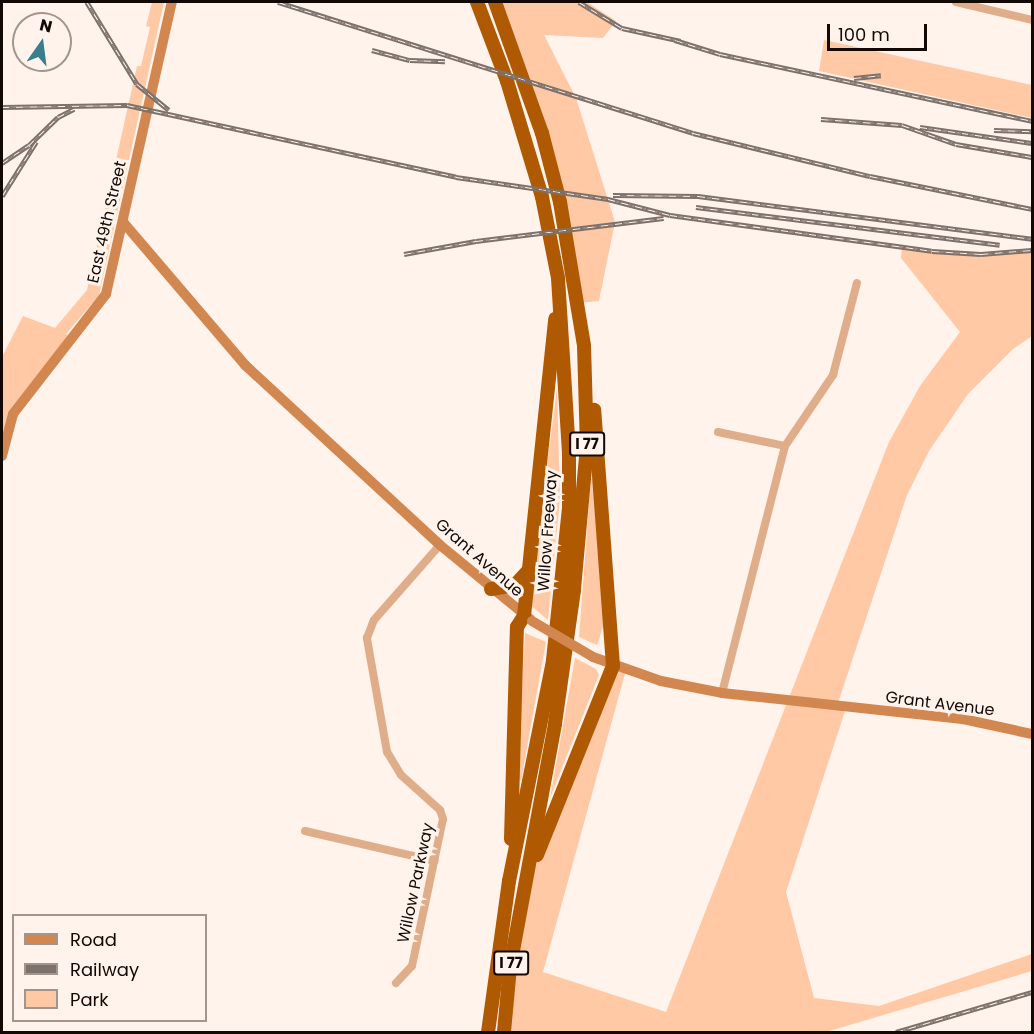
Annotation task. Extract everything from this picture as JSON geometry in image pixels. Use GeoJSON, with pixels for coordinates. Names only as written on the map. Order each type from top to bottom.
{"type":"FeatureCollection","features":[{"type":"Feature","properties":{"kind":"highway","name":"Willow Freeway"},"geometry":{"type":"LineString","coordinates":[[477,2],[507,81],[542,197],[558,278],[567,400],[568,518],[552,661],[509,881],[488,1032]]}},
{"type":"Feature","properties":{"kind":"highway","name":"Willow Freeway"},"geometry":{"type":"LineString","coordinates":[[495,2],[545,144],[560,202],[584,346],[587,446],[574,590],[555,724],[523,894],[504,1032]]}},
{"type":"Feature","properties":{"kind":"highway"},"geometry":{"type":"LineString","coordinates":[[509,881],[517,627],[528,618],[529,570],[558,278]]}},
{"type":"Feature","properties":{"kind":"highway"},"geometry":{"type":"LineString","coordinates":[[523,894],[575,754],[613,666],[597,436],[584,346]]}},
{"type":"Feature","properties":{"kind":"highway"},"geometry":{"type":"LineString","coordinates":[[491,589],[515,585],[529,570]]}},
{"type":"Feature","properties":{"kind":"street","name":"East 49th Street"},"geometry":{"type":"LineString","coordinates":[[2,456],[13,414],[101,304],[123,222],[172,2]]}},
{"type":"Feature","properties":{"kind":"street"},"geometry":{"type":"LineString","coordinates":[[956,2],[1032,20]]}},
{"type":"Feature","properties":{"kind":"street","name":"Grant Avenue"},"geometry":{"type":"LineString","coordinates":[[123,222],[244,365],[491,589],[528,618],[593,657],[613,666],[723,693],[963,718],[1032,734]]}},
{"type":"Feature","properties":{"kind":"street"},"geometry":{"type":"LineString","coordinates":[[723,693],[785,446],[833,375],[857,283]]}},
{"type":"Feature","properties":{"kind":"street"},"geometry":{"type":"LineString","coordinates":[[718,432],[785,446]]}},
{"type":"Feature","properties":{"kind":"street","name":"Willow Parkway"},"geometry":{"type":"LineString","coordinates":[[396,983],[412,966],[444,825],[442,814],[401,775],[387,752],[367,643],[374,620],[440,545]]}},
{"type":"Feature","properties":{"kind":"street"},"geometry":{"type":"LineString","coordinates":[[305,831],[435,861]]}},
{"type":"Feature","properties":{"kind":"green space"},"geometry":{"type":"Polygon","coordinates":[[[152,2],[164,2],[99,295],[66,334],[72,338],[20,402],[2,456],[2,357],[23,316],[55,328],[87,290],[137,66],[141,66],[150,27],[146,26],[152,2]]]}},
{"type":"Feature","properties":{"kind":"green space"},"geometry":{"type":"Polygon","coordinates":[[[495,2],[587,2],[616,21],[603,38],[544,35],[576,98],[615,222],[599,301],[578,303],[560,202],[495,2]]]}},
{"type":"Feature","properties":{"kind":"green space"},"geometry":{"type":"Polygon","coordinates":[[[824,40],[1032,85],[1032,118],[819,71],[824,40]]]}},
{"type":"Feature","properties":{"kind":"green space"},"geometry":{"type":"Polygon","coordinates":[[[902,247],[981,254],[1032,250],[1032,336],[1013,349],[968,394],[929,451],[907,495],[837,706],[846,708],[786,892],[814,998],[879,1006],[1032,954],[1032,971],[826,1032],[504,1032],[523,894],[613,666],[626,670],[543,972],[666,1012],[889,442],[920,386],[960,332],[901,258],[902,247]]]}},
{"type":"Feature","properties":{"kind":"green space"},"geometry":{"type":"Polygon","coordinates":[[[557,389],[560,498],[548,620],[529,604],[557,389]]]}},
{"type":"Feature","properties":{"kind":"green space"},"geometry":{"type":"Polygon","coordinates":[[[591,479],[595,479],[604,624],[597,645],[579,637],[591,479]]]}},
{"type":"Feature","properties":{"kind":"green space"},"geometry":{"type":"Polygon","coordinates":[[[525,633],[546,642],[521,781],[517,780],[525,633]]]}},
{"type":"Feature","properties":{"kind":"green space"},"geometry":{"type":"Polygon","coordinates":[[[575,658],[596,669],[599,675],[550,798],[575,658]]]}},
{"type":"Feature","properties":{"kind":"railway"},"geometry":{"type":"LineString","coordinates":[[87,2],[137,84],[169,110]]}},
{"type":"Feature","properties":{"kind":"railway"},"geometry":{"type":"LineString","coordinates":[[278,2],[693,133],[870,176],[1032,209]]}},
{"type":"Feature","properties":{"kind":"railway"},"geometry":{"type":"LineString","coordinates":[[579,2],[622,28],[681,41]]}},
{"type":"Feature","properties":{"kind":"railway"},"geometry":{"type":"LineString","coordinates":[[675,40],[720,54],[1032,121]]}},
{"type":"Feature","properties":{"kind":"railway"},"geometry":{"type":"LineString","coordinates":[[372,50],[410,60],[445,61]]}},
{"type":"Feature","properties":{"kind":"railway"},"geometry":{"type":"LineString","coordinates":[[854,78],[881,75]]}},
{"type":"Feature","properties":{"kind":"railway"},"geometry":{"type":"LineString","coordinates":[[2,107],[127,105],[456,177],[608,199],[670,215],[932,251],[981,254],[1032,250]]}},
{"type":"Feature","properties":{"kind":"railway"},"geometry":{"type":"LineString","coordinates":[[2,163],[29,145],[58,117],[74,109]]}},
{"type":"Feature","properties":{"kind":"railway"},"geometry":{"type":"LineString","coordinates":[[821,119],[902,125],[956,144],[1032,157]]}},
{"type":"Feature","properties":{"kind":"railway"},"geometry":{"type":"LineString","coordinates":[[920,127],[1032,143]]}},
{"type":"Feature","properties":{"kind":"railway"},"geometry":{"type":"LineString","coordinates":[[994,130],[1032,131]]}},
{"type":"Feature","properties":{"kind":"railway"},"geometry":{"type":"LineString","coordinates":[[2,196],[36,142]]}},
{"type":"Feature","properties":{"kind":"railway"},"geometry":{"type":"LineString","coordinates":[[613,195],[698,196],[1032,239]]}},
{"type":"Feature","properties":{"kind":"railway"},"geometry":{"type":"LineString","coordinates":[[696,207],[1000,245]]}},
{"type":"Feature","properties":{"kind":"railway"},"geometry":{"type":"LineString","coordinates":[[404,254],[476,241],[664,218]]}},
{"type":"Feature","properties":{"kind":"railway"},"geometry":{"type":"LineString","coordinates":[[896,1032],[1032,992]]}}]}
